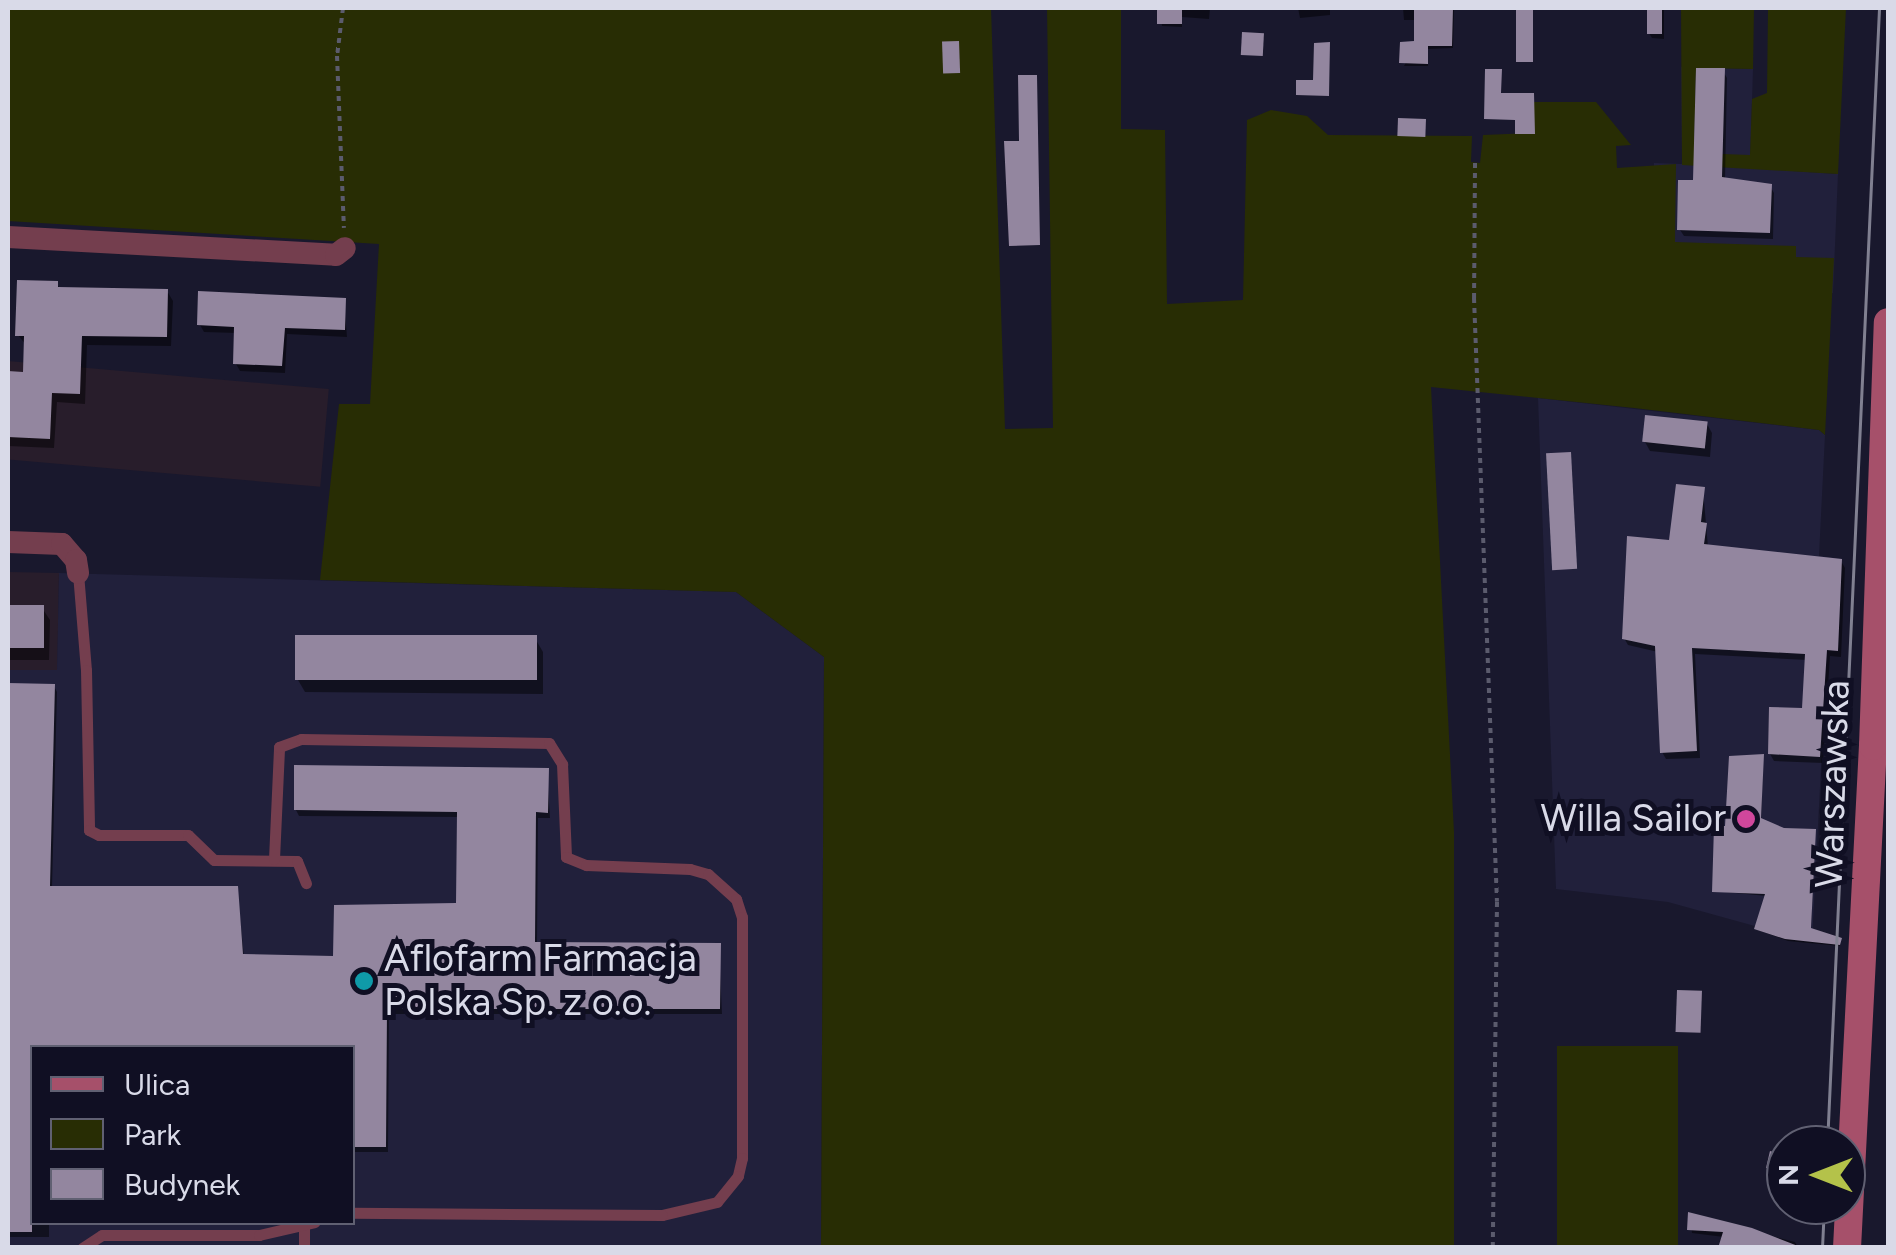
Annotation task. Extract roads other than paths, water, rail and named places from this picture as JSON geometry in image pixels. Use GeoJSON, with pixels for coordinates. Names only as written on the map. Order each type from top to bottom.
{"type":"FeatureCollection","features":[{"type":"Feature","properties":{"kind":"main road","name":"Warszawska"},"geometry":{"type":"LineString","coordinates":[[1846,1248],[1873,746],[1888,322]]}},
{"type":"Feature","properties":{"kind":"street"},"geometry":{"type":"LineString","coordinates":[[8,237],[336,255],[345,248]]}},
{"type":"Feature","properties":{"kind":"street"},"geometry":{"type":"LineString","coordinates":[[8,542],[62,544],[76,560],[78,573]]}},
{"type":"Feature","properties":{"kind":"lane"},"geometry":{"type":"LineString","coordinates":[[78,573],[86,670],[89,830],[98,835],[188,835],[214,860],[297,861],[306,883]]}},
{"type":"Feature","properties":{"kind":"lane"},"geometry":{"type":"LineString","coordinates":[[274,859],[279,747],[301,740],[548,743],[562,764],[562,848],[566,857],[586,865],[690,869],[708,874],[736,899],[742,917],[742,1158],[738,1176],[718,1202],[662,1215],[355,1213]]}},
{"type":"Feature","properties":{"kind":"lane"},"geometry":{"type":"LineString","coordinates":[[82,1248],[114,1234],[298,1225]]}},
{"type":"Feature","properties":{"kind":"tram line"},"geometry":{"type":"LineString","coordinates":[[1828,1125],[1879,8]]}},
{"type":"Feature","properties":{"kind":"tram line"},"geometry":{"type":"LineString","coordinates":[[1822,1248],[1823,1225]]}},
{"type":"Feature","properties":{"kind":"place","name":"Willa Sailor"},"geometry":{"type":"Point","coordinates":[1746,819]}},
{"type":"Feature","properties":{"kind":"place","name":"Aflofarm Farmacja Polska Sp. z o.o."},"geometry":{"type":"Point","coordinates":[364,981]}}]}
